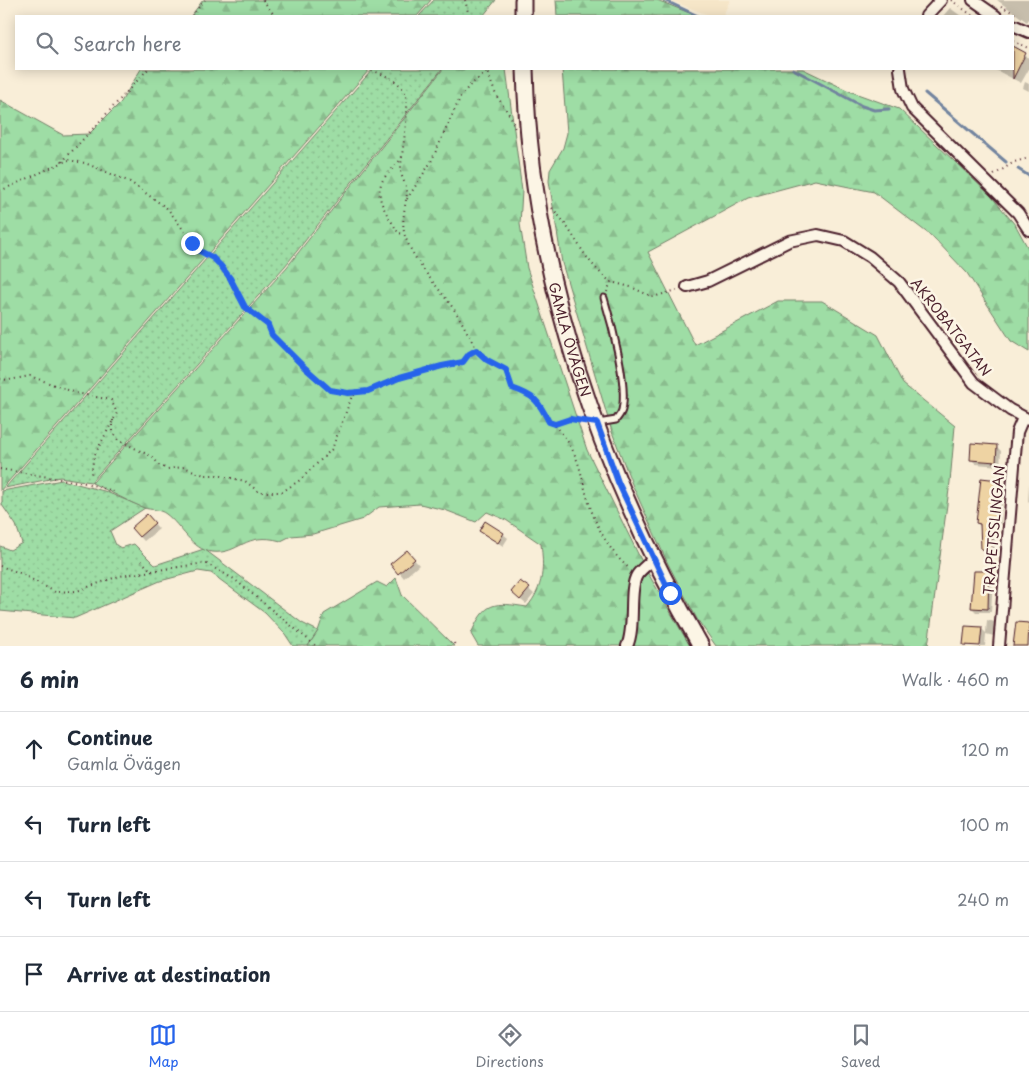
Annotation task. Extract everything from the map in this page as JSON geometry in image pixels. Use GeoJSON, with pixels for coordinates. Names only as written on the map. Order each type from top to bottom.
{"type":"FeatureCollection","features":[{"type":"Feature","properties":{"kind":"main road"},"geometry":{"type":"LineString","coordinates":[[523,0],[523,15]]}},
{"type":"Feature","properties":{"kind":"main road","name":"GAMLA ÖVÄGEN"},"geometry":{"type":"LineString","coordinates":[[525,70],[535,183],[552,277],[574,354],[618,482],[670,593],[701,646]]}},
{"type":"Feature","properties":{"kind":"street"},"geometry":{"type":"LineString","coordinates":[[927,15],[940,0]]}},
{"type":"Feature","properties":{"kind":"street"},"geometry":{"type":"LineString","coordinates":[[972,0],[994,15]]}},
{"type":"Feature","properties":{"kind":"street"},"geometry":{"type":"LineString","coordinates":[[1014,25],[1029,32]]}},
{"type":"Feature","properties":{"kind":"street"},"geometry":{"type":"LineString","coordinates":[[900,70],[903,89],[912,108],[987,181],[1018,214],[1029,230]]}},
{"type":"Feature","properties":{"kind":"street","name":"AKROBATGATAN"},"geometry":{"type":"LineString","coordinates":[[686,287],[708,282],[789,242],[818,235],[844,241],[870,257],[899,282],[974,383],[1026,419]]}},
{"type":"Feature","properties":{"kind":"street","name":"TRAPETSSLINGAN"},"geometry":{"type":"LineString","coordinates":[[999,646],[1017,432],[1026,419]]}},
{"type":"Feature","properties":{"kind":"street"},"geometry":{"type":"LineString","coordinates":[[627,646],[632,629],[634,583],[637,575],[654,558]]}},
{"type":"Feature","properties":{"kind":"lane"},"geometry":{"type":"LineString","coordinates":[[597,423],[616,420],[622,412],[619,363],[604,298]]}},
{"type":"Feature","properties":{"kind":"path"},"geometry":{"type":"LineString","coordinates":[[193,15],[205,0]]}},
{"type":"Feature","properties":{"kind":"path"},"geometry":{"type":"LineString","coordinates":[[263,0],[274,15]]}},
{"type":"Feature","properties":{"kind":"path"},"geometry":{"type":"LineString","coordinates":[[465,0],[469,15]]}},
{"type":"Feature","properties":{"kind":"path"},"geometry":{"type":"LineString","coordinates":[[951,0],[971,15]]}},
{"type":"Feature","properties":{"kind":"path"},"geometry":{"type":"LineString","coordinates":[[997,4],[1023,18]]}},
{"type":"Feature","properties":{"kind":"path"},"geometry":{"type":"LineString","coordinates":[[1014,41],[1029,48]]}},
{"type":"Feature","properties":{"kind":"path"},"geometry":{"type":"LineString","coordinates":[[58,166],[147,70]]}},
{"type":"Feature","properties":{"kind":"path"},"geometry":{"type":"LineString","coordinates":[[370,70],[386,76],[403,90],[406,123],[402,173],[407,189],[404,234],[414,259],[438,293],[452,308],[476,350],[487,360],[506,370],[512,388],[531,395],[539,402],[549,422],[555,424],[576,452],[589,503],[606,540],[621,562],[637,575]]}},
{"type":"Feature","properties":{"kind":"path"},"geometry":{"type":"LineString","coordinates":[[405,202],[430,162],[460,98],[469,86],[487,72],[496,95],[511,118],[517,134]]}},
{"type":"Feature","properties":{"kind":"path"},"geometry":{"type":"LineString","coordinates":[[403,155],[396,168],[382,182],[379,199],[398,233],[404,234]]}},
{"type":"Feature","properties":{"kind":"path"},"geometry":{"type":"LineString","coordinates":[[987,181],[1014,162],[1029,158]]}},
{"type":"Feature","properties":{"kind":"path"},"geometry":{"type":"LineString","coordinates":[[0,191],[68,160],[85,163],[130,182],[168,209],[198,250],[213,258],[221,266],[230,278],[245,307],[268,325],[272,335],[330,390],[348,393],[368,391],[390,381],[463,362],[469,354],[476,350]]}},
{"type":"Feature","properties":{"kind":"path"},"geometry":{"type":"LineString","coordinates":[[548,203],[564,220],[574,241],[595,270],[611,282],[631,287],[653,297],[686,287]]}},
{"type":"Feature","properties":{"kind":"path"},"geometry":{"type":"LineString","coordinates":[[604,298],[611,282]]}},
{"type":"Feature","properties":{"kind":"path"},"geometry":{"type":"LineString","coordinates":[[0,378],[9,380],[30,376],[76,393],[111,400],[117,413],[94,456],[91,474]]}},
{"type":"Feature","properties":{"kind":"path"},"geometry":{"type":"LineString","coordinates":[[113,420],[112,431],[118,440],[153,458],[159,465],[167,469],[184,467],[204,475],[217,475],[244,481],[259,492],[282,492],[300,480],[332,449],[352,396],[360,392]]}},
{"type":"Feature","properties":{"kind":"path"},"geometry":{"type":"LineString","coordinates":[[555,424],[570,419],[597,423]]}},
{"type":"Feature","properties":{"kind":"path"},"geometry":{"type":"LineString","coordinates":[[0,469],[85,483],[114,491]]}},
{"type":"Feature","properties":{"kind":"path"},"geometry":{"type":"LineString","coordinates":[[141,561],[152,571]]}},
{"type":"Feature","properties":{"kind":"path"},"geometry":{"type":"LineString","coordinates":[[0,566],[20,573],[55,592],[77,590],[119,576],[205,563],[234,579],[316,646]]}},
{"type":"Feature","properties":{"kind":"shaded area"},"geometry":{"type":"Polygon","coordinates":[[[669,0],[730,0],[723,15],[708,15],[669,0]]]}},
{"type":"Feature","properties":{"kind":"green space"},"geometry":{"type":"Polygon","coordinates":[[[203,0],[431,0],[418,15],[192,15],[203,0]]]}},
{"type":"Feature","properties":{"kind":"green space"},"geometry":{"type":"Polygon","coordinates":[[[434,0],[496,0],[484,15],[420,15],[434,0]]]}},
{"type":"Feature","properties":{"kind":"green space"},"geometry":{"type":"Polygon","coordinates":[[[556,0],[657,0],[694,15],[557,15],[556,0]]]}},
{"type":"Feature","properties":{"kind":"green space"},"geometry":{"type":"Polygon","coordinates":[[[140,70],[369,70],[0,491],[0,100],[63,135],[89,134],[121,102],[140,70]]]}},
{"type":"Feature","properties":{"kind":"green space"},"geometry":{"type":"Polygon","coordinates":[[[372,70],[441,70],[285,266],[91,482],[60,477],[5,488],[372,70]]]}},
{"type":"Feature","properties":{"kind":"green space"},"geometry":{"type":"Polygon","coordinates":[[[442,70],[506,70],[522,191],[520,224],[527,268],[587,450],[645,568],[690,646],[478,646],[471,634],[481,615],[492,606],[506,604],[527,607],[537,592],[542,577],[541,544],[506,520],[487,512],[476,522],[445,510],[420,504],[379,507],[363,519],[313,534],[291,536],[281,541],[259,539],[229,550],[212,552],[198,547],[164,512],[144,508],[92,483],[287,267],[442,70]]]}},
{"type":"Feature","properties":{"kind":"green space"},"geometry":{"type":"Polygon","coordinates":[[[562,70],[805,70],[849,91],[899,109],[991,196],[1016,226],[1029,250],[1029,352],[1011,341],[967,273],[934,238],[874,192],[815,180],[748,198],[648,252],[695,345],[778,301],[822,301],[878,335],[903,384],[955,426],[950,482],[928,646],[716,646],[697,619],[668,564],[632,484],[612,432],[562,263],[549,181],[550,170],[563,148],[567,133],[562,70]]]}},
{"type":"Feature","properties":{"kind":"green space"},"geometry":{"type":"Polygon","coordinates":[[[62,480],[104,491],[145,508],[110,531],[116,545],[121,548],[134,544],[155,565],[204,549],[302,623],[318,631],[308,646],[293,646],[285,634],[265,613],[211,573],[198,571],[160,581],[75,618],[0,611],[0,546],[10,550],[22,543],[16,525],[2,505],[2,491],[62,480]]]}},
{"type":"Feature","properties":{"kind":"green space"},"geometry":{"type":"Polygon","coordinates":[[[396,578],[402,595],[454,646],[308,646],[318,631],[324,614],[377,582],[387,587],[396,578]]]}},
{"type":"Feature","properties":{"kind":"building"},"geometry":{"type":"Polygon","coordinates":[[[1014,47],[1026,53],[1013,79],[1014,70],[1014,47]]]}},
{"type":"Feature","properties":{"kind":"building"},"geometry":{"type":"Polygon","coordinates":[[[971,443],[997,445],[996,462],[970,460],[971,443]]]}},
{"type":"Feature","properties":{"kind":"building"},"geometry":{"type":"Polygon","coordinates":[[[981,478],[999,480],[996,527],[992,526],[992,550],[981,549],[980,524],[976,523],[981,478]]]}},
{"type":"Feature","properties":{"kind":"building"},"geometry":{"type":"Polygon","coordinates":[[[147,514],[155,523],[139,537],[131,528],[147,514]]]}},
{"type":"Feature","properties":{"kind":"building"},"geometry":{"type":"Polygon","coordinates":[[[485,521],[504,533],[498,543],[479,531],[485,521]]]}},
{"type":"Feature","properties":{"kind":"building"},"geometry":{"type":"Polygon","coordinates":[[[407,550],[415,559],[398,574],[390,564],[407,550]]]}},
{"type":"Feature","properties":{"kind":"building"},"geometry":{"type":"Polygon","coordinates":[[[974,571],[989,571],[988,609],[971,608],[974,571]]]}},
{"type":"Feature","properties":{"kind":"building"},"geometry":{"type":"Polygon","coordinates":[[[520,581],[530,588],[520,600],[511,592],[520,581]]]}},
{"type":"Feature","properties":{"kind":"building"},"geometry":{"type":"Polygon","coordinates":[[[1016,622],[1029,623],[1028,646],[1013,646],[1016,622]]]}},
{"type":"Feature","properties":{"kind":"building"},"geometry":{"type":"Polygon","coordinates":[[[965,626],[982,627],[980,646],[963,645],[965,626]]]}},
{"type":"Feature","properties":{"kind":"waterway"},"geometry":{"type":"LineString","coordinates":[[664,0],[696,15]]}},
{"type":"Feature","properties":{"kind":"waterway"},"geometry":{"type":"LineString","coordinates":[[795,70],[862,106],[874,110],[889,109]]}},
{"type":"Feature","properties":{"kind":"waterway"},"geometry":{"type":"LineString","coordinates":[[925,93],[1006,162]]}},
{"type":"Feature","properties":{"kind":"waterway"},"geometry":{"type":"LineString","coordinates":[[1018,169],[1029,176]]}},
{"type":"Feature","properties":{"kind":"route"},"geometry":{"type":"LineString","coordinates":[[192,243],[198,250],[213,258],[221,266],[230,278],[245,307],[268,325],[272,335],[330,390],[348,393],[368,391],[399,378],[463,362],[469,354],[476,350],[487,360],[506,370],[512,388],[531,395],[539,402],[549,422],[555,424],[570,419],[597,423],[618,482],[670,593]]}}]}
